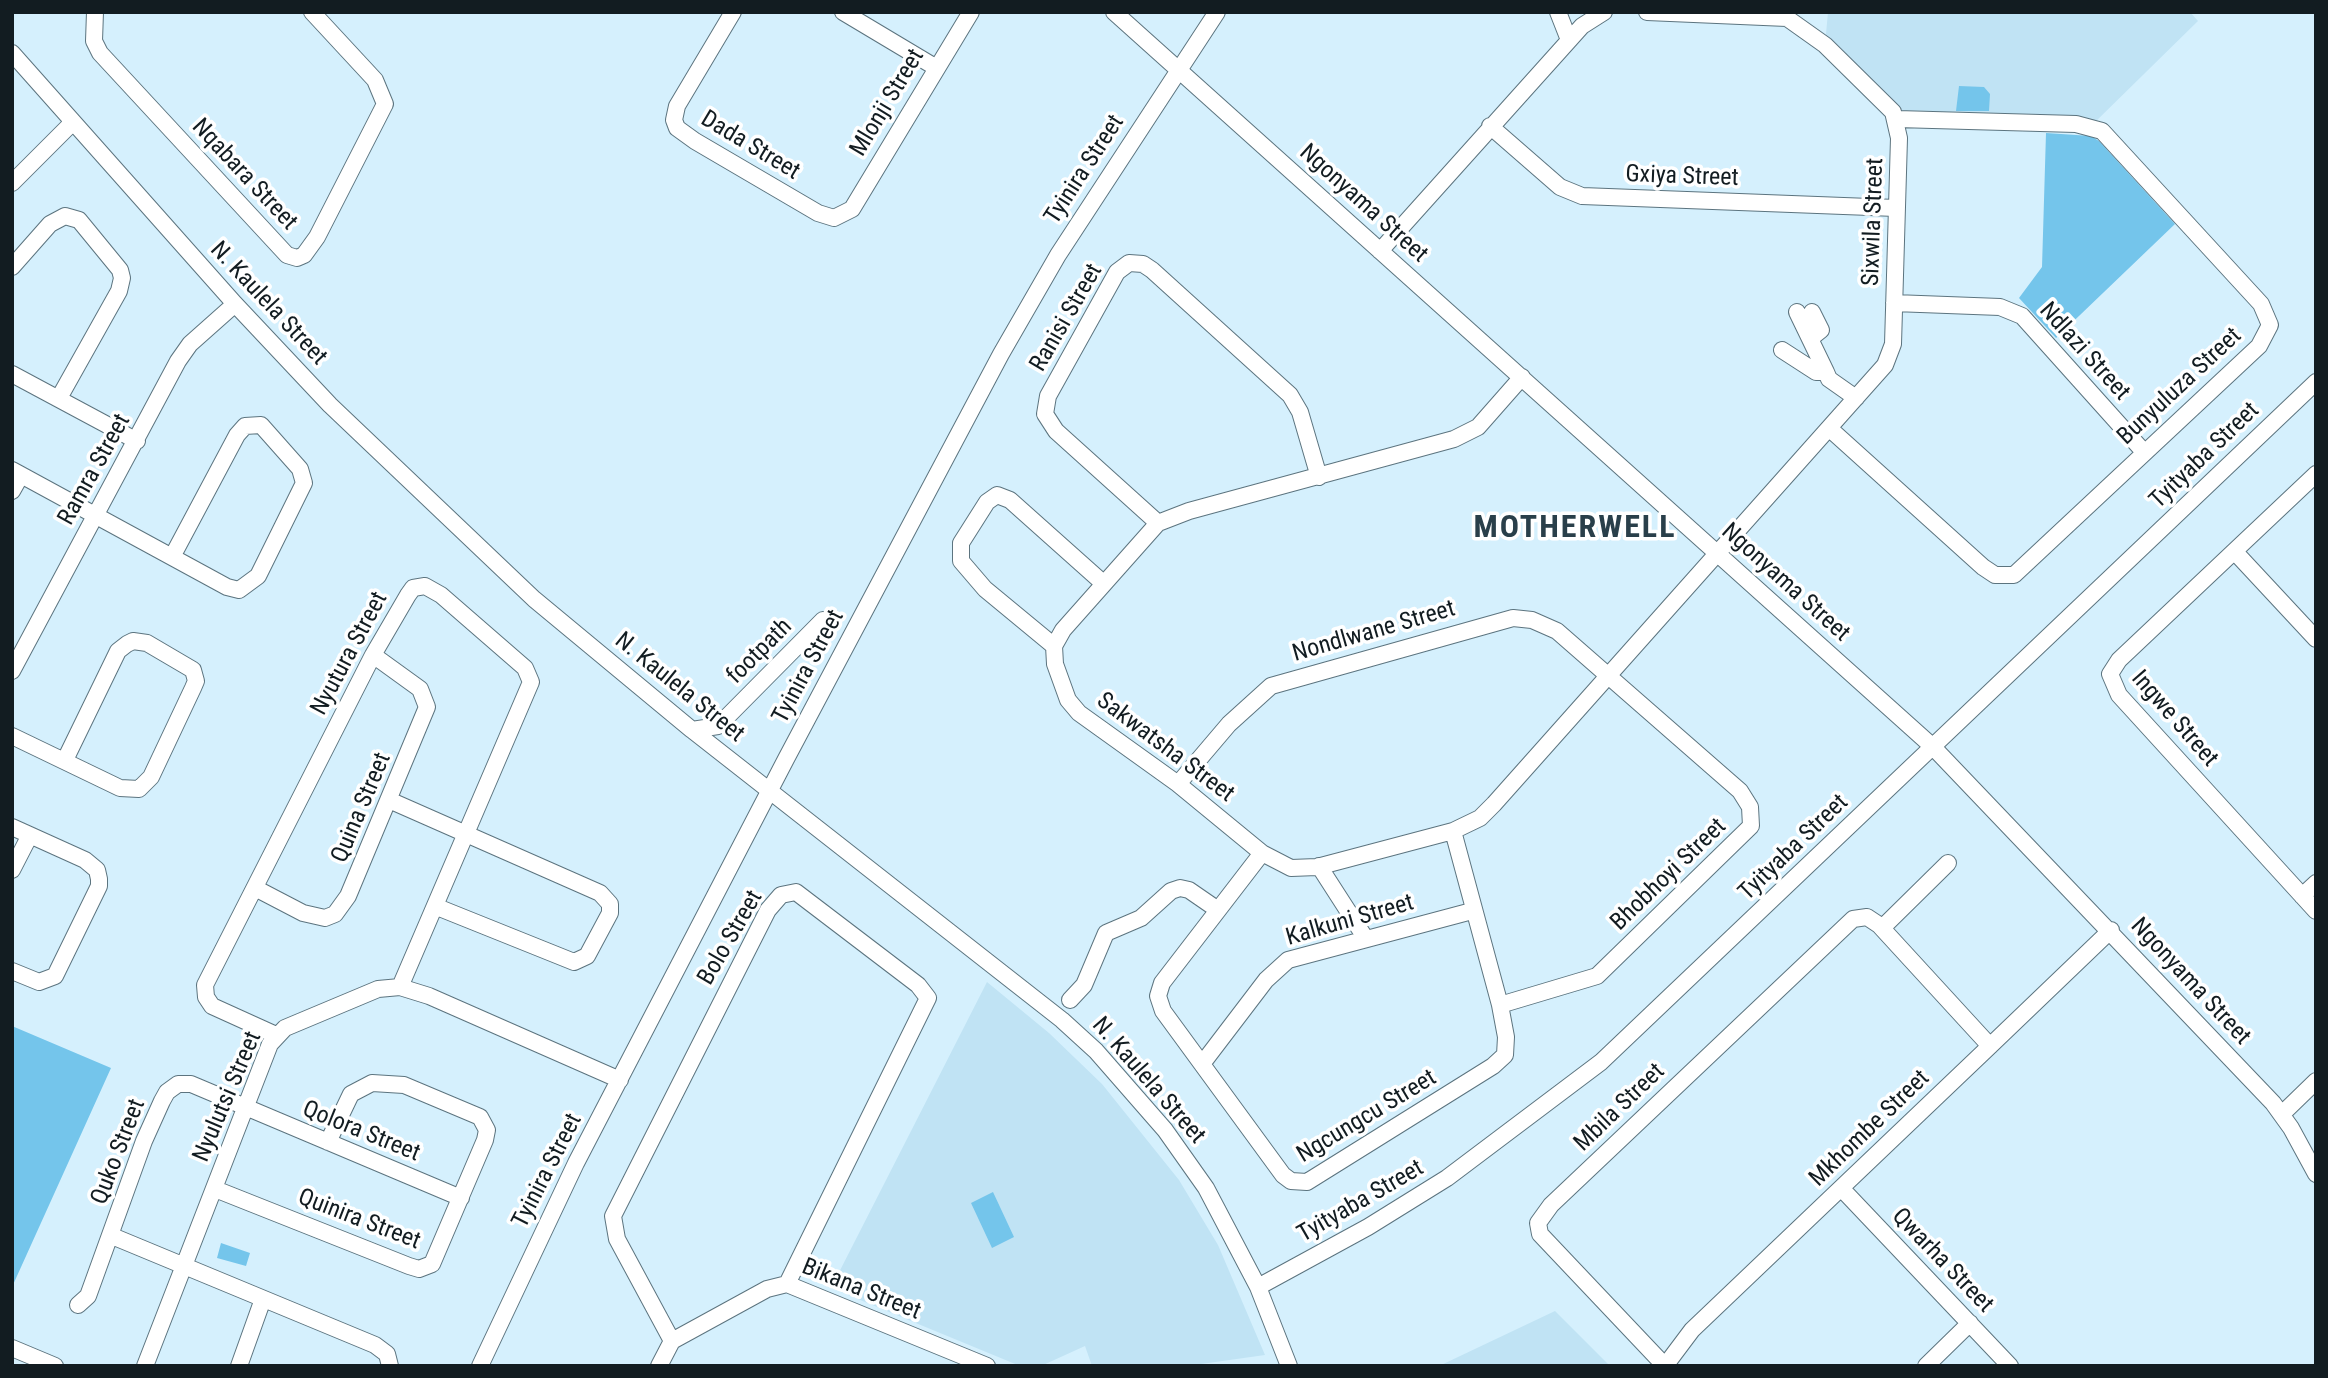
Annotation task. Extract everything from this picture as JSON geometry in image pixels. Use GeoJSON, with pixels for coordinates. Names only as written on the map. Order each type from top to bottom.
{"type":"FeatureCollection","features":[{"type":"Feature","properties":{"kind":"street","name":"Nqabara Street"},"geometry":{"type":"LineString","coordinates":[[95,12],[94,41],[100,53],[287,255],[297,258],[304,255],[317,237],[384,104],[381,88],[375,80],[312,12]]}},
{"type":"Feature","properties":{"kind":"street","name":"Dada Street"},"geometry":{"type":"LineString","coordinates":[[733,12],[677,106],[674,120],[677,128],[817,213],[828,218],[843,216]]}},
{"type":"Feature","properties":{"kind":"street"},"geometry":{"type":"LineString","coordinates":[[843,12],[935,67]]}},
{"type":"Feature","properties":{"kind":"street","name":"Mlonji Street"},"geometry":{"type":"LineString","coordinates":[[843,216],[852,209],[935,67],[971,12]]}},
{"type":"Feature","properties":{"kind":"street","name":"Ngonyama Street"},"geometry":{"type":"LineString","coordinates":[[1114,12],[1933,747],[2111,930],[2282,1114],[2316,1174]]}},
{"type":"Feature","properties":{"kind":"street","name":"Tyinira Street"},"geometry":{"type":"LineString","coordinates":[[480,1366],[576,1163],[770,790],[1021,318],[1177,70],[1217,12]]}},
{"type":"Feature","properties":{"kind":"street"},"geometry":{"type":"LineString","coordinates":[[1558,12],[1569,40]]}},
{"type":"Feature","properties":{"kind":"street"},"geometry":{"type":"LineString","coordinates":[[1380,251],[1582,26],[1603,12]]}},
{"type":"Feature","properties":{"kind":"street"},"geometry":{"type":"LineString","coordinates":[[1647,12],[1788,15],[1825,45],[1886,104],[1897,119]]}},
{"type":"Feature","properties":{"kind":"street","name":"N. Kaulela Street"},"geometry":{"type":"LineString","coordinates":[[12,53],[235,304],[330,405],[534,599],[692,730],[1062,1020],[1096,1051],[1187,1160],[1226,1222],[1258,1286],[1289,1366]]}},
{"type":"Feature","properties":{"kind":"street","name":"Sixwila Street"},"geometry":{"type":"LineString","coordinates":[[1718,554],[1856,398],[1890,355],[1899,138],[1897,119]]}},
{"type":"Feature","properties":{"kind":"street","name":"Bunyuluza Street"},"geometry":{"type":"LineString","coordinates":[[1829,429],[1983,567],[2004,577],[2025,568],[2144,452],[2259,346],[2270,325],[2261,304],[2102,131],[2076,124],[1897,119]]}},
{"type":"Feature","properties":{"kind":"street"},"geometry":{"type":"LineString","coordinates":[[12,183],[73,122]]}},
{"type":"Feature","properties":{"kind":"street","name":"Gxiya Street"},"geometry":{"type":"LineString","coordinates":[[1490,126],[1560,187],[1582,196],[1896,208]]}},
{"type":"Feature","properties":{"kind":"street"},"geometry":{"type":"LineString","coordinates":[[12,267],[50,225],[65,216],[79,220],[120,270],[122,278],[119,291],[59,398]]}},
{"type":"Feature","properties":{"kind":"street","name":"Ranisi Street"},"geometry":{"type":"LineString","coordinates":[[1158,523],[1056,431],[1045,414],[1048,396],[1117,272],[1129,263],[1143,264],[1152,270],[1290,395],[1300,412],[1320,477]]}},
{"type":"Feature","properties":{"kind":"street","name":"Ndlazi Street"},"geometry":{"type":"LineString","coordinates":[[1894,303],[2000,307],[2022,316],[2144,452]]}},
{"type":"Feature","properties":{"kind":"street","name":"Ramra Street"},"geometry":{"type":"LineString","coordinates":[[15,661],[190,344],[235,304]]}},
{"type":"Feature","properties":{"kind":"street"},"geometry":{"type":"LineString","coordinates":[[1805,312],[1821,330],[1811,338],[1829,379],[1856,398]]}},
{"type":"Feature","properties":{"kind":"street"},"geometry":{"type":"LineString","coordinates":[[1782,350],[1816,372],[1826,372]]}},
{"type":"Feature","properties":{"kind":"street"},"geometry":{"type":"LineString","coordinates":[[12,374],[137,441]]}},
{"type":"Feature","properties":{"kind":"street"},"geometry":{"type":"LineString","coordinates":[[1103,583],[1010,500],[998,495],[988,502],[961,543],[961,561],[985,589],[1054,646],[1063,630],[1158,523],[1189,510],[1439,445],[1478,427],[1522,377]]}},
{"type":"Feature","properties":{"kind":"street","name":"Tyityaba Street"},"geometry":{"type":"LineString","coordinates":[[1258,1286],[1403,1206],[1562,1094],[1668,1000],[2316,382]]}},
{"type":"Feature","properties":{"kind":"street"},"geometry":{"type":"LineString","coordinates":[[12,491],[17,472],[95,516],[233,590],[247,587],[258,576],[304,483],[300,469],[261,425],[251,424],[241,430],[172,557]]}},
{"type":"Feature","properties":{"kind":"street","name":"Ingwe Street"},"geometry":{"type":"LineString","coordinates":[[2316,474],[2119,660],[2110,674],[2110,681],[2119,695],[2316,911]]}},
{"type":"Feature","properties":{"kind":"street"},"geometry":{"type":"LineString","coordinates":[[2235,552],[2316,639]]}},
{"type":"Feature","properties":{"kind":"street","name":"Sakwatsha Street"},"geometry":{"type":"LineString","coordinates":[[1054,646],[1059,681],[1068,700],[1079,713],[1178,784],[1262,853],[1290,868],[1319,866],[1452,831],[1480,818],[1718,554]]}},
{"type":"Feature","properties":{"kind":"street","name":"Nyutura Street"},"geometry":{"type":"LineString","coordinates":[[276,1035],[212,1006],[206,998],[205,985],[373,655],[408,595],[414,588],[425,586],[441,595],[530,675],[527,696],[400,987]]}},
{"type":"Feature","properties":{"kind":"street","name":"Nondlwane Street"},"geometry":{"type":"LineString","coordinates":[[1178,784],[1229,724],[1271,686],[1458,631],[1513,618],[1532,620],[1557,631],[1606,676]]}},
{"type":"Feature","properties":{"kind":"street","name":"footpath"},"geometry":{"type":"LineString","coordinates":[[692,730],[718,726],[823,620]]}},
{"type":"Feature","properties":{"kind":"street"},"geometry":{"type":"LineString","coordinates":[[12,736],[127,790],[134,791],[146,785],[194,688],[196,681],[193,670],[147,643],[133,640],[127,643],[118,651],[65,760]]}},
{"type":"Feature","properties":{"kind":"street","name":"Quina Street"},"geometry":{"type":"LineString","coordinates":[[255,888],[314,917],[335,914],[354,883],[428,707],[420,689],[373,655]]}},
{"type":"Feature","properties":{"kind":"street","name":"Bhobhoyi Street"},"geometry":{"type":"LineString","coordinates":[[1500,1004],[1597,976],[1751,827],[1750,807],[1740,791],[1606,676]]}},
{"type":"Feature","properties":{"kind":"street"},"geometry":{"type":"LineString","coordinates":[[389,800],[600,893],[610,904],[610,913],[587,956],[574,962],[437,907]]}},
{"type":"Feature","properties":{"kind":"street"},"geometry":{"type":"LineString","coordinates":[[12,827],[93,865],[99,886],[55,976],[39,982],[12,971]]}},
{"type":"Feature","properties":{"kind":"street","name":"Ngcungcu Street"},"geometry":{"type":"LineString","coordinates":[[1262,853],[1162,983],[1158,996],[1163,1011],[1283,1174],[1292,1181],[1307,1182],[1315,1180],[1500,1060],[1506,1049],[1500,1004],[1472,911],[1452,831]]}},
{"type":"Feature","properties":{"kind":"street"},"geometry":{"type":"LineString","coordinates":[[12,870],[30,835]]}},
{"type":"Feature","properties":{"kind":"street"},"geometry":{"type":"LineString","coordinates":[[1948,863],[1882,928],[1990,1046]]}},
{"type":"Feature","properties":{"kind":"street"},"geometry":{"type":"LineString","coordinates":[[1319,866],[1366,939]]}},
{"type":"Feature","properties":{"kind":"street"},"geometry":{"type":"LineString","coordinates":[[2302,896],[2316,883]]}},
{"type":"Feature","properties":{"kind":"street"},"geometry":{"type":"LineString","coordinates":[[1070,1000],[1084,985],[1106,933],[1141,918],[1171,891],[1180,888],[1189,890],[1218,910]]}},
{"type":"Feature","properties":{"kind":"street","name":"Bolo Street"},"geometry":{"type":"LineString","coordinates":[[672,1341],[617,1239],[613,1216],[768,910],[781,895],[796,892],[918,985],[928,998],[787,1284]]}},
{"type":"Feature","properties":{"kind":"street","name":"Kalkuni Street"},"geometry":{"type":"LineString","coordinates":[[1202,1064],[1276,969],[1288,960],[1472,911]]}},
{"type":"Feature","properties":{"kind":"street","name":"Mbila Street"},"geometry":{"type":"LineString","coordinates":[[1665,1366],[1540,1234],[1540,1217],[1846,923],[1867,917],[1882,928]]}},
{"type":"Feature","properties":{"kind":"street","name":"Mkhombe Street"},"geometry":{"type":"LineString","coordinates":[[1665,1366],[1692,1330],[2111,930]]}},
{"type":"Feature","properties":{"kind":"street","name":"Nyulutsi Street"},"geometry":{"type":"LineString","coordinates":[[145,1366],[244,1109],[276,1035],[300,1021],[378,989],[400,987],[429,996],[620,1080]]}},
{"type":"Feature","properties":{"kind":"street"},"geometry":{"type":"LineString","coordinates":[[2282,1114],[2316,1081]]}},
{"type":"Feature","properties":{"kind":"street","name":"Quinira Street"},"geometry":{"type":"LineString","coordinates":[[215,1189],[419,1269],[427,1268],[437,1257],[487,1130],[480,1117],[404,1085],[372,1083],[351,1094],[328,1143]]}},
{"type":"Feature","properties":{"kind":"street","name":"Quko Street"},"geometry":{"type":"LineString","coordinates":[[78,1305],[88,1296],[112,1236],[144,1141],[172,1087],[191,1084],[244,1109]]}},
{"type":"Feature","properties":{"kind":"street","name":"Qolora Street"},"geometry":{"type":"LineString","coordinates":[[244,1109],[461,1198]]}},
{"type":"Feature","properties":{"kind":"street","name":"Qwarha Street"},"geometry":{"type":"LineString","coordinates":[[1841,1188],[2010,1366]]}},
{"type":"Feature","properties":{"kind":"street"},"geometry":{"type":"LineString","coordinates":[[112,1236],[186,1264],[383,1349],[390,1359],[390,1366]]}},
{"type":"Feature","properties":{"kind":"street","name":"Bikana Street"},"geometry":{"type":"LineString","coordinates":[[672,1341],[767,1289],[787,1284],[987,1366]]}},
{"type":"Feature","properties":{"kind":"street"},"geometry":{"type":"LineString","coordinates":[[239,1366],[262,1299]]}},
{"type":"Feature","properties":{"kind":"street"},"geometry":{"type":"LineString","coordinates":[[1926,1366],[1970,1323]]}},
{"type":"Feature","properties":{"kind":"street"},"geometry":{"type":"LineString","coordinates":[[659,1366],[672,1341]]}},
{"type":"Feature","properties":{"kind":"street"},"geometry":{"type":"LineString","coordinates":[[12,1348],[55,1366]]}},
{"type":"Feature","properties":{"kind":"shaded area"},"geometry":{"type":"Polygon","coordinates":[[[1828,12],[2190,12],[2198,21],[2090,127],[1897,119],[1825,45],[1828,12]]]}},
{"type":"Feature","properties":{"kind":"shaded area"},"geometry":{"type":"Polygon","coordinates":[[[1959,86],[1984,87],[1990,94],[1989,111],[1956,111],[1959,86]]]}},
{"type":"Feature","properties":{"kind":"shaded area"},"geometry":{"type":"Polygon","coordinates":[[[2046,133],[2091,136],[2099,141],[2175,224],[2056,338],[2019,298],[2042,267],[2046,133]]]}},
{"type":"Feature","properties":{"kind":"shaded area"},"geometry":{"type":"Polygon","coordinates":[[[987,982],[1049,1033],[1102,1084],[1179,1180],[1218,1245],[1265,1355],[1187,1366],[1092,1366],[1085,1346],[1041,1366],[1020,1366],[831,1288],[987,982]]]}},
{"type":"Feature","properties":{"kind":"shaded area"},"geometry":{"type":"Polygon","coordinates":[[[12,1026],[111,1068],[12,1287],[12,1026]]]}},
{"type":"Feature","properties":{"kind":"shaded area"},"geometry":{"type":"Polygon","coordinates":[[[993,1192],[1014,1237],[992,1248],[971,1203],[993,1192]]]}},
{"type":"Feature","properties":{"kind":"shaded area"},"geometry":{"type":"Polygon","coordinates":[[[221,1243],[250,1253],[246,1266],[217,1258],[221,1243]]]}},
{"type":"Feature","properties":{"kind":"shaded area"},"geometry":{"type":"Polygon","coordinates":[[[1555,1311],[1610,1366],[1439,1366],[1555,1311]]]}},
{"type":"Feature","properties":{"kind":"district","name":"MOTHERWELL"},"geometry":{"type":"Point","coordinates":[1575,529]}}]}
